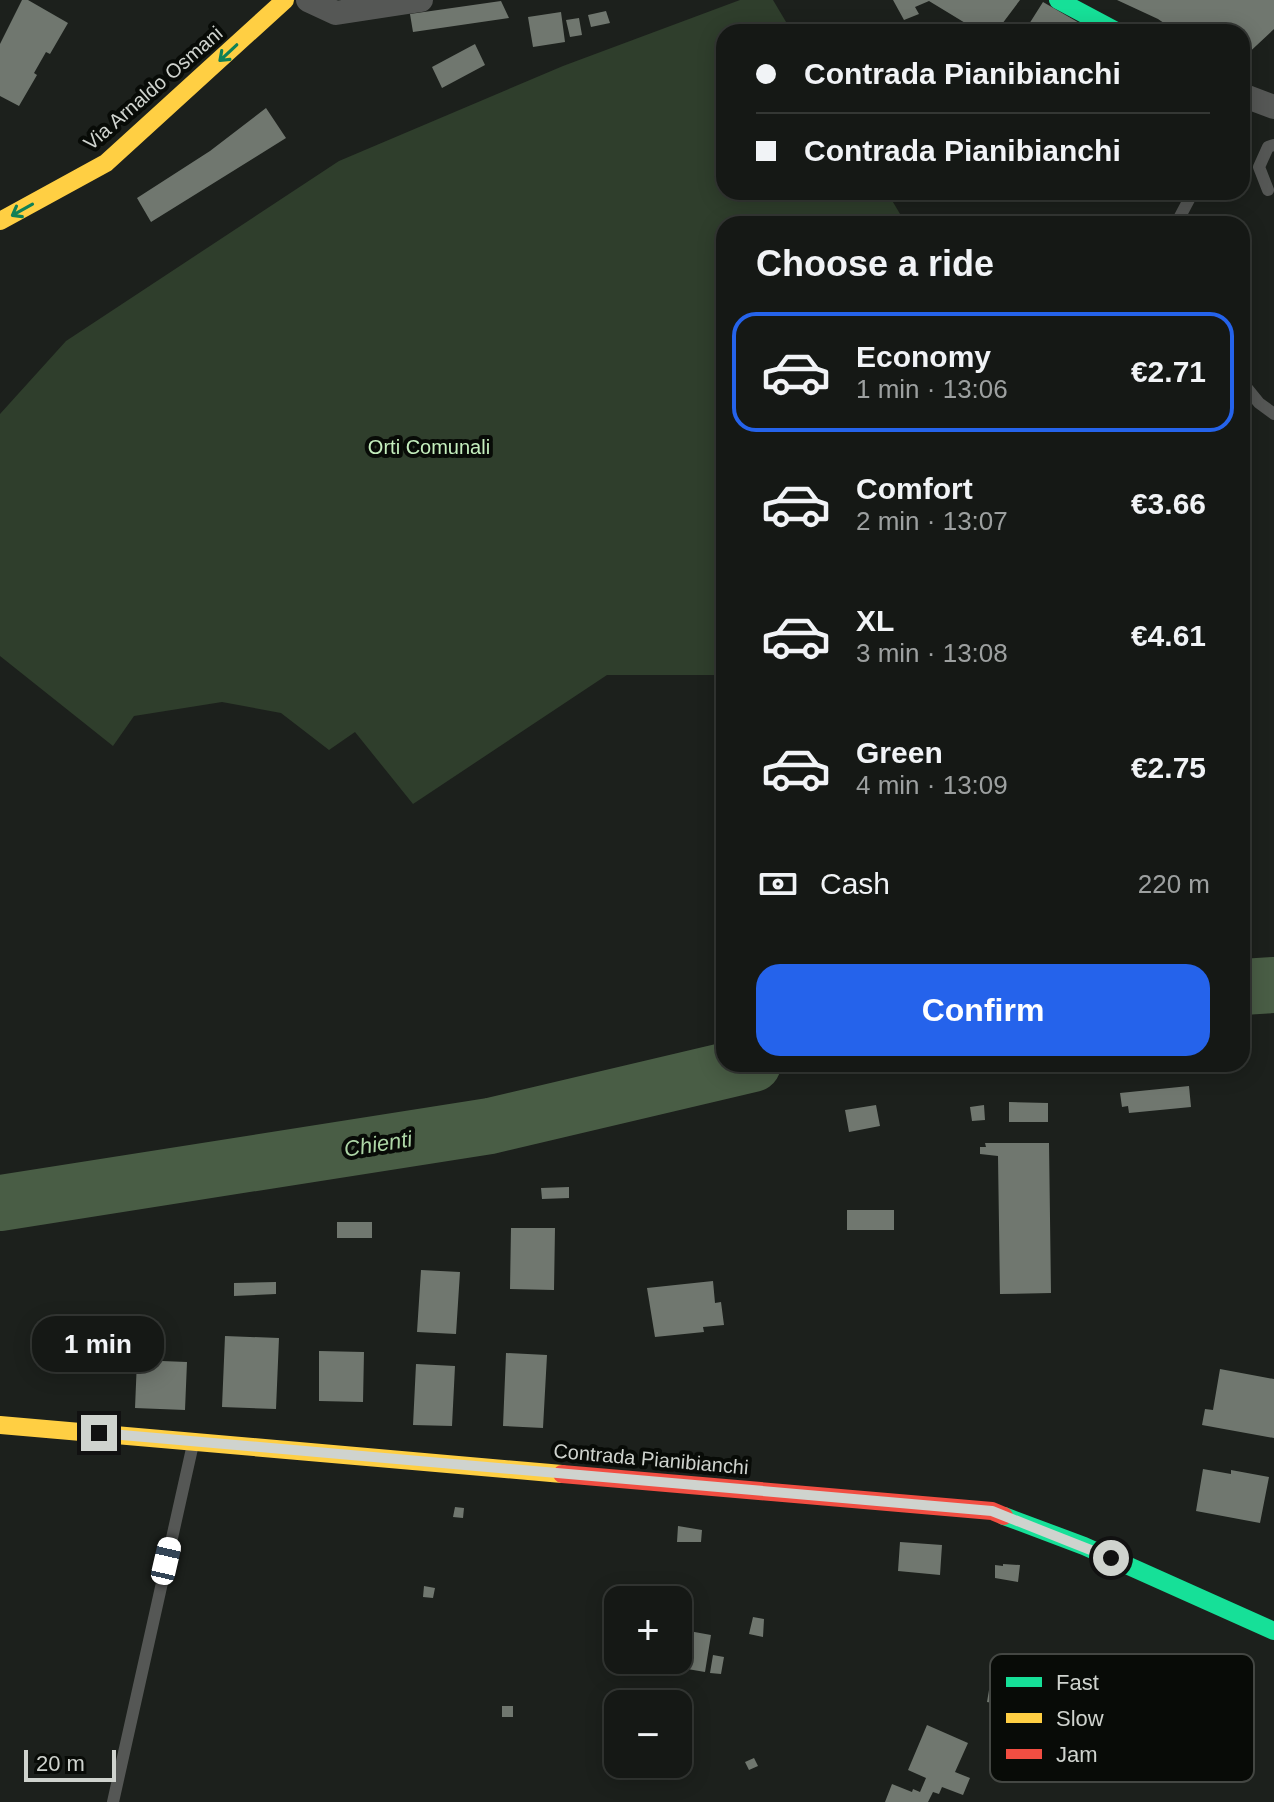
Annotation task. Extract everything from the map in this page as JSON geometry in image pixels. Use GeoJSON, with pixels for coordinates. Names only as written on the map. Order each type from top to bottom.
{"type":"FeatureCollection","features":[{"type":"Feature","properties":{"kind":"street","name":"Via Arnaldo Osmani"},"geometry":{"type":"LineString","coordinates":[[0,221],[106,163],[285,0]]}},
{"type":"Feature","properties":{"kind":"street"},"geometry":{"type":"LineString","coordinates":[[308,0],[336,13],[421,0]]}},
{"type":"Feature","properties":{"kind":"street"},"geometry":{"type":"LineString","coordinates":[[1058,0],[1103,24]]}},
{"type":"Feature","properties":{"kind":"street"},"geometry":{"type":"LineString","coordinates":[[1250,99],[1274,107]]}},
{"type":"Feature","properties":{"kind":"street","name":"Contrada Pianibianchi"},"geometry":{"type":"LineString","coordinates":[[0,1425],[992,1511],[1084,1546],[1274,1631]]}},
{"type":"Feature","properties":{"kind":"lane"},"geometry":{"type":"LineString","coordinates":[[1268,190],[1259,167],[1268,147],[1274,145]]}},
{"type":"Feature","properties":{"kind":"lane"},"geometry":{"type":"LineString","coordinates":[[1250,392],[1274,414]]}},
{"type":"Feature","properties":{"kind":"lane"},"geometry":{"type":"LineString","coordinates":[[113,1802],[193,1441]]}},
{"type":"Feature","properties":{"kind":"green space","name":"Orti Comunali"},"geometry":{"type":"Polygon","coordinates":[[[740,0],[773,0],[787,24],[716,24],[716,200],[892,200],[901,216],[716,216],[716,675],[607,675],[413,804],[355,732],[329,750],[281,713],[222,702],[134,716],[113,746],[0,656],[0,414],[66,341],[339,161],[563,66],[740,0]]]}},
{"type":"Feature","properties":{"kind":"building"},"geometry":{"type":"Polygon","coordinates":[[[22,0],[28,0],[68,23],[50,54],[46,52],[19,106],[0,96],[0,44],[22,0]]]}},
{"type":"Feature","properties":{"kind":"building"},"geometry":{"type":"Polygon","coordinates":[[[893,0],[1020,0],[1002,24],[967,24],[929,1],[915,7],[919,14],[904,20],[893,0]]]}},
{"type":"Feature","properties":{"kind":"building"},"geometry":{"type":"Polygon","coordinates":[[[1117,0],[1274,0],[1274,29],[1250,52],[1250,24],[1165,24],[1117,0]]]}},
{"type":"Feature","properties":{"kind":"building"},"geometry":{"type":"Polygon","coordinates":[[[501,1],[509,18],[413,32],[410,14],[501,1]]]}},
{"type":"Feature","properties":{"kind":"building"},"geometry":{"type":"Polygon","coordinates":[[[1043,2],[1081,24],[1029,24],[1043,2]]]}},
{"type":"Feature","properties":{"kind":"building"},"geometry":{"type":"Polygon","coordinates":[[[606,11],[610,23],[591,27],[588,15],[606,11]]]}},
{"type":"Feature","properties":{"kind":"building"},"geometry":{"type":"Polygon","coordinates":[[[561,12],[565,42],[533,47],[528,17],[561,12]]]}},
{"type":"Feature","properties":{"kind":"building"},"geometry":{"type":"Polygon","coordinates":[[[579,18],[582,35],[570,37],[566,20],[579,18]]]}},
{"type":"Feature","properties":{"kind":"building"},"geometry":{"type":"Polygon","coordinates":[[[475,44],[485,65],[442,88],[432,67],[475,44]]]}},
{"type":"Feature","properties":{"kind":"building"},"geometry":{"type":"Polygon","coordinates":[[[266,108],[286,138],[151,222],[137,198],[210,151],[266,108]]]}},
{"type":"Feature","properties":{"kind":"building"},"geometry":{"type":"Polygon","coordinates":[[[1189,1086],[1191,1107],[1129,1113],[1128,1106],[1122,1107],[1120,1093],[1189,1086]]]}},
{"type":"Feature","properties":{"kind":"building"},"geometry":{"type":"Polygon","coordinates":[[[1009,1102],[1048,1103],[1048,1122],[1009,1122],[1009,1102]]]}},
{"type":"Feature","properties":{"kind":"building"},"geometry":{"type":"Polygon","coordinates":[[[876,1105],[880,1126],[849,1132],[845,1110],[876,1105]]]}},
{"type":"Feature","properties":{"kind":"building"},"geometry":{"type":"Polygon","coordinates":[[[984,1105],[985,1120],[972,1121],[970,1107],[984,1105]]]}},
{"type":"Feature","properties":{"kind":"building"},"geometry":{"type":"Polygon","coordinates":[[[985,1143],[1049,1143],[1051,1293],[1000,1294],[998,1156],[980,1154],[980,1147],[986,1147],[985,1143]]]}},
{"type":"Feature","properties":{"kind":"building"},"geometry":{"type":"Polygon","coordinates":[[[569,1187],[569,1198],[542,1199],[541,1188],[569,1187]]]}},
{"type":"Feature","properties":{"kind":"building"},"geometry":{"type":"Polygon","coordinates":[[[847,1210],[894,1210],[894,1230],[847,1230],[847,1210]]]}},
{"type":"Feature","properties":{"kind":"building"},"geometry":{"type":"Polygon","coordinates":[[[337,1222],[372,1222],[372,1238],[337,1238],[337,1222]]]}},
{"type":"Feature","properties":{"kind":"building"},"geometry":{"type":"Polygon","coordinates":[[[511,1228],[555,1228],[554,1290],[510,1289],[511,1228]]]}},
{"type":"Feature","properties":{"kind":"building"},"geometry":{"type":"Polygon","coordinates":[[[421,1270],[460,1272],[456,1334],[417,1332],[421,1270]]]}},
{"type":"Feature","properties":{"kind":"building"},"geometry":{"type":"Polygon","coordinates":[[[713,1281],[715,1303],[721,1302],[724,1325],[703,1327],[704,1332],[655,1337],[647,1288],[713,1281]]]}},
{"type":"Feature","properties":{"kind":"building"},"geometry":{"type":"Polygon","coordinates":[[[276,1282],[276,1294],[234,1296],[234,1283],[276,1282]]]}},
{"type":"Feature","properties":{"kind":"building"},"geometry":{"type":"Polygon","coordinates":[[[113,1322],[119,1350],[80,1357],[77,1339],[88,1336],[86,1327],[113,1322]]]}},
{"type":"Feature","properties":{"kind":"building"},"geometry":{"type":"Polygon","coordinates":[[[225,1336],[279,1338],[276,1409],[222,1407],[225,1336]]]}},
{"type":"Feature","properties":{"kind":"building"},"geometry":{"type":"Polygon","coordinates":[[[319,1351],[364,1352],[363,1402],[319,1401],[319,1351]]]}},
{"type":"Feature","properties":{"kind":"building"},"geometry":{"type":"Polygon","coordinates":[[[506,1353],[547,1355],[543,1428],[503,1426],[506,1353]]]}},
{"type":"Feature","properties":{"kind":"building"},"geometry":{"type":"Polygon","coordinates":[[[137,1360],[187,1362],[185,1410],[135,1408],[137,1360]]]}},
{"type":"Feature","properties":{"kind":"building"},"geometry":{"type":"Polygon","coordinates":[[[416,1364],[455,1366],[452,1426],[413,1425],[416,1364]]]}},
{"type":"Feature","properties":{"kind":"building"},"geometry":{"type":"Polygon","coordinates":[[[1220,1369],[1274,1379],[1274,1438],[1202,1425],[1205,1409],[1213,1410],[1220,1369]]]}},
{"type":"Feature","properties":{"kind":"building"},"geometry":{"type":"Polygon","coordinates":[[[1203,1469],[1269,1477],[1260,1523],[1196,1511],[1203,1469]]]}},
{"type":"Feature","properties":{"kind":"building"},"geometry":{"type":"Polygon","coordinates":[[[455,1507],[464,1508],[463,1518],[453,1517],[455,1507]]]}},
{"type":"Feature","properties":{"kind":"building"},"geometry":{"type":"Polygon","coordinates":[[[678,1526],[702,1530],[701,1542],[677,1542],[678,1526]]]}},
{"type":"Feature","properties":{"kind":"building"},"geometry":{"type":"Polygon","coordinates":[[[900,1542],[942,1545],[940,1575],[898,1571],[900,1542]]]}},
{"type":"Feature","properties":{"kind":"building"},"geometry":{"type":"Polygon","coordinates":[[[995,1565],[1020,1565],[1018,1582],[995,1578],[995,1565]]]}},
{"type":"Feature","properties":{"kind":"building"},"geometry":{"type":"Polygon","coordinates":[[[424,1586],[435,1588],[433,1598],[423,1597],[424,1586]]]}},
{"type":"Feature","properties":{"kind":"building"},"geometry":{"type":"Polygon","coordinates":[[[753,1617],[764,1619],[763,1637],[749,1634],[753,1617]]]}},
{"type":"Feature","properties":{"kind":"building"},"geometry":{"type":"Polygon","coordinates":[[[692,1632],[711,1635],[705,1672],[692,1670],[692,1632]]]}},
{"type":"Feature","properties":{"kind":"building"},"geometry":{"type":"Polygon","coordinates":[[[713,1655],[724,1657],[721,1674],[710,1673],[713,1655]]]}},
{"type":"Feature","properties":{"kind":"building"},"geometry":{"type":"Polygon","coordinates":[[[502,1706],[513,1706],[513,1717],[502,1717],[502,1706]]]}},
{"type":"Feature","properties":{"kind":"building"},"geometry":{"type":"Polygon","coordinates":[[[927,1725],[968,1743],[955,1772],[970,1778],[963,1795],[942,1787],[939,1794],[933,1792],[928,1802],[885,1802],[892,1784],[920,1792],[926,1778],[908,1770],[927,1725]]]}},
{"type":"Feature","properties":{"kind":"building"},"geometry":{"type":"Polygon","coordinates":[[[754,1758],[758,1766],[749,1770],[745,1762],[754,1758]]]}},
{"type":"Feature","properties":{"kind":"waterway","name":"Chienti"},"geometry":{"type":"LineString","coordinates":[[1250,986],[1274,985]]}},
{"type":"Feature","properties":{"kind":"waterway","name":"Chienti"},"geometry":{"type":"LineString","coordinates":[[0,1203],[490,1126],[719,1072]]}},
{"type":"Feature","properties":{"kind":"traffic: fast"},"geometry":{"type":"LineString","coordinates":[[1058,0],[1103,24]]}},
{"type":"Feature","properties":{"kind":"traffic: fast"},"geometry":{"type":"LineString","coordinates":[[1004,1516],[1084,1546],[1274,1631]]}},
{"type":"Feature","properties":{"kind":"traffic: slow"},"geometry":{"type":"LineString","coordinates":[[0,221],[106,163],[285,0]]}},
{"type":"Feature","properties":{"kind":"traffic: slow"},"geometry":{"type":"LineString","coordinates":[[0,1425],[562,1474]]}},
{"type":"Feature","properties":{"kind":"traffic: jam"},"geometry":{"type":"LineString","coordinates":[[562,1474],[992,1511],[1004,1516]]}},
{"type":"Feature","properties":{"kind":"route"},"geometry":{"type":"LineString","coordinates":[[99,1433],[992,1511],[1111,1558]]}}]}
